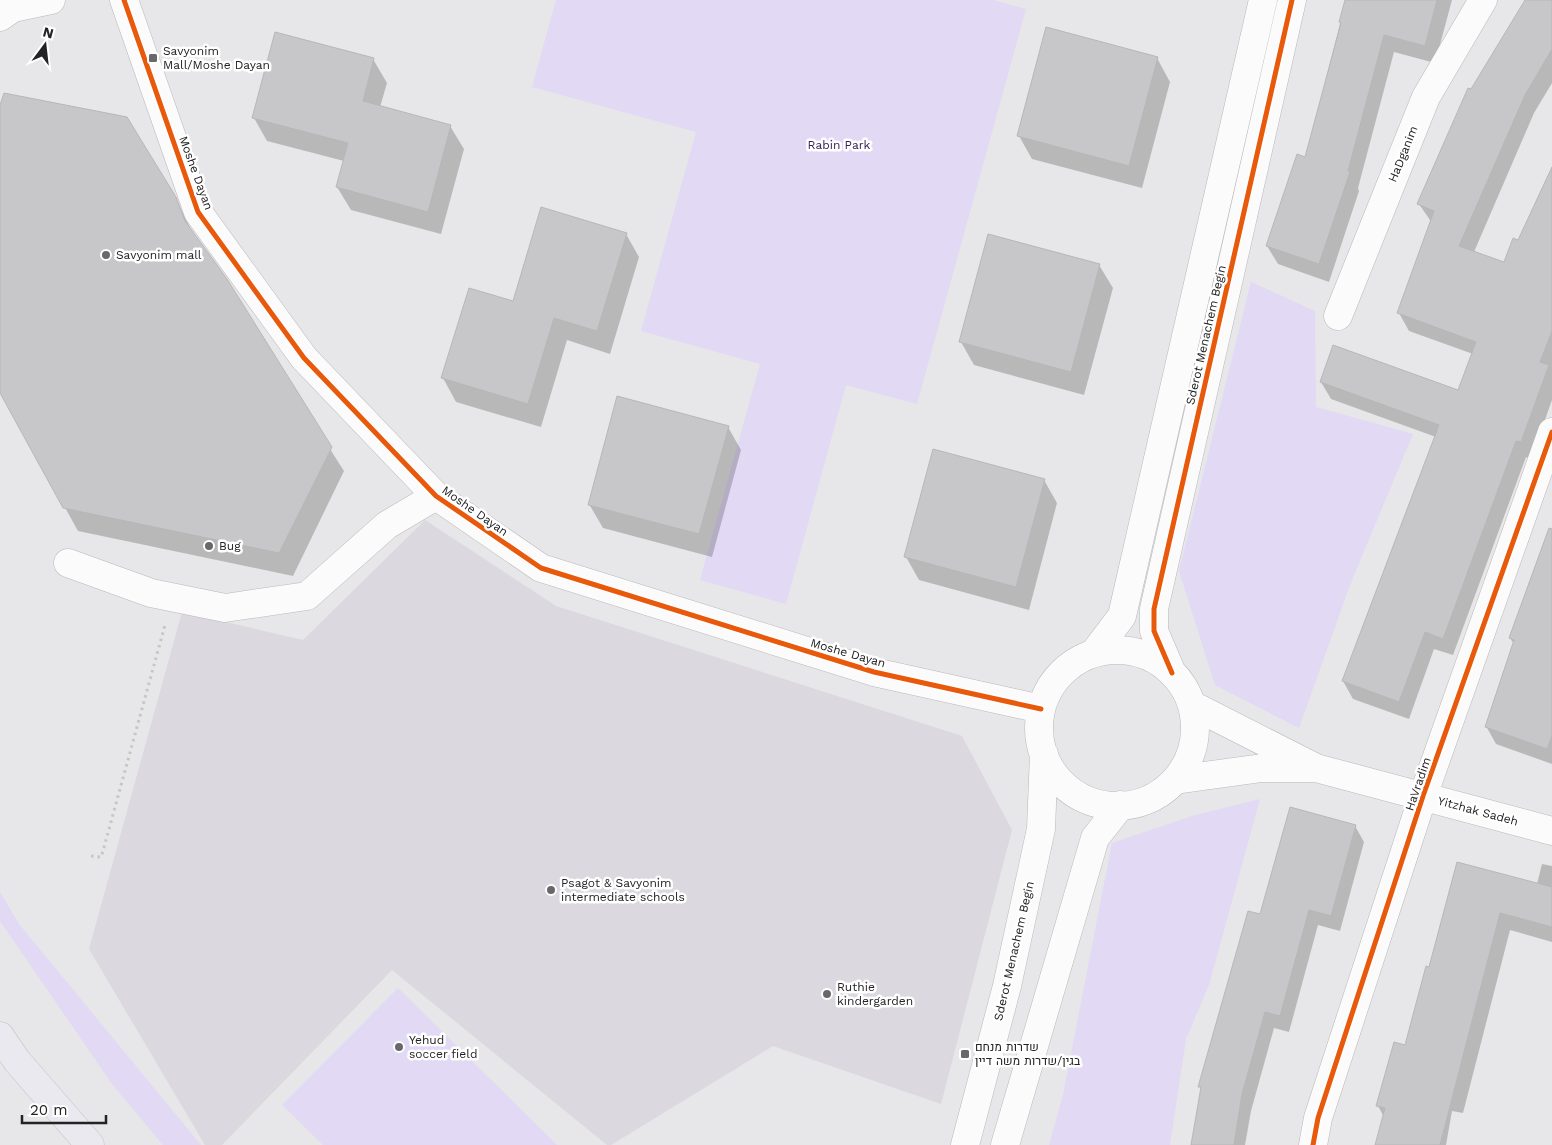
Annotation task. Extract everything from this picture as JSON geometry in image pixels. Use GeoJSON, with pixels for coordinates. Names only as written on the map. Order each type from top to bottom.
{"type":"FeatureCollection","features":[{"type":"Feature","properties":{"kind":"main road"},"geometry":{"type":"LineString","coordinates":[[0,1036],[17,1061],[90,1145]]}},
{"type":"Feature","properties":{"kind":"street"},"geometry":{"type":"LineString","coordinates":[[0,17],[13,8],[51,0]]}},
{"type":"Feature","properties":{"kind":"street","name":"Moshe Dayan"},"geometry":{"type":"LineString","coordinates":[[124,0],[198,212],[304,358],[436,496],[541,568],[874,672],[1041,709]]}},
{"type":"Feature","properties":{"kind":"street","name":"Sderot Menachem Begin"},"geometry":{"type":"LineString","coordinates":[[1094,653],[1122,616],[1263,0]]}},
{"type":"Feature","properties":{"kind":"street","name":"Sderot Menachem Begin"},"geometry":{"type":"LineString","coordinates":[[1172,672],[1154,631],[1154,609],[1292,0]]}},
{"type":"Feature","properties":{"kind":"street","name":"HaDganim"},"geometry":{"type":"LineString","coordinates":[[1338,316],[1426,97],[1483,0]]}},
{"type":"Feature","properties":{"kind":"street","name":"HaVradim"},"geometry":{"type":"LineString","coordinates":[[1313,1145],[1318,1118],[1423,796],[1552,432]]}},
{"type":"Feature","properties":{"kind":"street"},"geometry":{"type":"LineString","coordinates":[[68,563],[151,593],[225,608],[307,596],[387,525],[436,496]]}},
{"type":"Feature","properties":{"kind":"street"},"geometry":{"type":"LineString","coordinates":[[1108,650],[1139,653],[1152,658],[1172,672],[1181,682],[1192,705],[1195,729],[1194,745],[1184,768],[1175,780],[1155,796],[1144,801],[1121,805],[1100,803],[1086,799],[1064,784],[1055,774],[1044,754],[1040,736],[1041,709],[1049,690],[1061,674],[1081,659],[1094,653],[1108,650]]}},
{"type":"Feature","properties":{"kind":"street","name":"Yitzhak Sadeh"},"geometry":{"type":"LineString","coordinates":[[1192,705],[1316,768],[1552,830]]}},
{"type":"Feature","properties":{"kind":"street","name":"Sderot Menachem Begin"},"geometry":{"type":"LineString","coordinates":[[965,1145],[1007,986],[1042,829],[1044,754]]}},
{"type":"Feature","properties":{"kind":"street","name":"Yitzhak Sadeh"},"geometry":{"type":"LineString","coordinates":[[1175,780],[1262,768],[1316,768]]}},
{"type":"Feature","properties":{"kind":"street"},"geometry":{"type":"LineString","coordinates":[[1005,1145],[1095,838],[1121,805]]}},
{"type":"Feature","properties":{"kind":"path"},"geometry":{"type":"LineString","coordinates":[[91,856],[101,857],[103,851],[172,597]]}},
{"type":"Feature","properties":{"kind":"shaded area","name":"Psagot & Savyonim intermediate schools"},"geometry":{"type":"Polygon","coordinates":[[[425,520],[556,606],[962,736],[1012,830],[941,1104],[773,1046],[611,1145],[607,1145],[392,970],[222,1145],[205,1145],[89,949],[182,612],[303,640],[425,520]]]}},
{"type":"Feature","properties":{"kind":"green space","name":"Rabin Park"},"geometry":{"type":"Polygon","coordinates":[[[556,0],[993,0],[1026,9],[917,404],[846,385],[786,604],[700,580],[760,364],[641,331],[696,132],[532,87],[556,0]]]}},
{"type":"Feature","properties":{"kind":"green space"},"geometry":{"type":"Polygon","coordinates":[[[1251,282],[1315,311],[1316,407],[1413,434],[1350,585],[1299,728],[1215,685],[1179,571],[1251,282]]]}},
{"type":"Feature","properties":{"kind":"green space"},"geometry":{"type":"Polygon","coordinates":[[[1260,799],[1209,985],[1186,1039],[1170,1145],[1049,1145],[1063,1095],[1112,843],[1192,816],[1260,799]]]}},
{"type":"Feature","properties":{"kind":"green space"},"geometry":{"type":"Polygon","coordinates":[[[0,892],[19,924],[201,1145],[163,1145],[112,1084],[0,921],[0,892]]]}},
{"type":"Feature","properties":{"kind":"green space","name":"Yehud soccer field"},"geometry":{"type":"Polygon","coordinates":[[[398,988],[557,1145],[323,1145],[282,1105],[398,988]]]}},
{"type":"Feature","properties":{"kind":"building"},"geometry":{"type":"Polygon","coordinates":[[[1345,0],[1437,0],[1425,46],[1384,35],[1348,171],[1350,172],[1319,264],[1266,246],[1297,154],[1305,157],[1341,23],[1339,22],[1345,0]]]}},
{"type":"Feature","properties":{"kind":"building"},"geometry":{"type":"Polygon","coordinates":[[[1525,0],[1552,0],[1552,49],[1525,95],[1459,246],[1504,262],[1513,238],[1518,240],[1552,167],[1552,331],[1540,362],[1549,365],[1521,442],[1516,441],[1443,639],[1425,632],[1399,702],[1342,681],[1439,425],[1320,382],[1333,345],[1458,390],[1476,342],[1397,313],[1434,211],[1417,204],[1468,88],[1471,89],[1525,0]]]}},
{"type":"Feature","properties":{"kind":"building"},"geometry":{"type":"Polygon","coordinates":[[[1046,27],[1158,57],[1129,166],[1017,136],[1046,27]]]}},
{"type":"Feature","properties":{"kind":"building"},"geometry":{"type":"Polygon","coordinates":[[[275,32],[374,58],[363,101],[451,125],[428,212],[336,187],[348,143],[252,118],[275,32]]]}},
{"type":"Feature","properties":{"kind":"building","name":"Savyonim mall"},"geometry":{"type":"Polygon","coordinates":[[[4,93],[127,117],[176,197],[185,221],[227,279],[332,447],[279,553],[63,508],[0,393],[0,105],[4,93]]]}},
{"type":"Feature","properties":{"kind":"building"},"geometry":{"type":"Polygon","coordinates":[[[541,207],[627,233],[597,331],[554,318],[528,404],[441,378],[469,288],[513,301],[541,207]]]}},
{"type":"Feature","properties":{"kind":"building"},"geometry":{"type":"Polygon","coordinates":[[[988,234],[1100,264],[1071,372],[959,342],[988,234]]]}},
{"type":"Feature","properties":{"kind":"building"},"geometry":{"type":"Polygon","coordinates":[[[617,396],[729,426],[699,534],[588,505],[617,396]]]}},
{"type":"Feature","properties":{"kind":"building"},"geometry":{"type":"Polygon","coordinates":[[[933,449],[1045,479],[1016,587],[904,557],[933,449]]]}},
{"type":"Feature","properties":{"kind":"building"},"geometry":{"type":"Polygon","coordinates":[[[1549,528],[1552,529],[1552,736],[1547,749],[1485,727],[1514,640],[1509,638],[1549,528]]]}},
{"type":"Feature","properties":{"kind":"building"},"geometry":{"type":"Polygon","coordinates":[[[1290,807],[1356,825],[1331,916],[1309,910],[1280,1016],[1265,1012],[1242,1094],[1234,1145],[1191,1145],[1201,1087],[1198,1087],[1248,911],[1260,914],[1290,807]]]}},
{"type":"Feature","properties":{"kind":"building"},"geometry":{"type":"Polygon","coordinates":[[[1457,862],[1552,887],[1552,927],[1500,913],[1440,1145],[1375,1145],[1385,1108],[1376,1106],[1394,1042],[1405,1045],[1426,966],[1429,967],[1457,862]]]}},
{"type":"Feature","properties":{"kind":"cycle path"},"geometry":{"type":"LineString","coordinates":[[124,0],[198,212],[304,358],[436,496],[541,568],[874,672],[1041,709]]}},
{"type":"Feature","properties":{"kind":"cycle path"},"geometry":{"type":"LineString","coordinates":[[1172,673],[1154,631],[1154,609],[1292,0]]}},
{"type":"Feature","properties":{"kind":"cycle path"},"geometry":{"type":"LineString","coordinates":[[1313,1145],[1318,1118],[1423,796],[1552,432]]}},
{"type":"Feature","properties":{"kind":"place","name":"Savyonim Mall/Moshe Dayan"},"geometry":{"type":"Point","coordinates":[153,58]}},
{"type":"Feature","properties":{"kind":"place","name":"Savyonim mall"},"geometry":{"type":"Point","coordinates":[106,255]}},
{"type":"Feature","properties":{"kind":"place","name":"Bug"},"geometry":{"type":"Point","coordinates":[209,546]}},
{"type":"Feature","properties":{"kind":"place","name":"Psagot & Savyonim intermediate schools"},"geometry":{"type":"Point","coordinates":[551,890]}},
{"type":"Feature","properties":{"kind":"place","name":"Ruthie kindergarden"},"geometry":{"type":"Point","coordinates":[827,994]}},
{"type":"Feature","properties":{"kind":"place","name":"Yehud soccer field"},"geometry":{"type":"Point","coordinates":[399,1047]}},
{"type":"Feature","properties":{"kind":"place","name":"שדרות מנחם בגין/שדרות משה דיין"},"geometry":{"type":"Point","coordinates":[965,1054]}}]}
